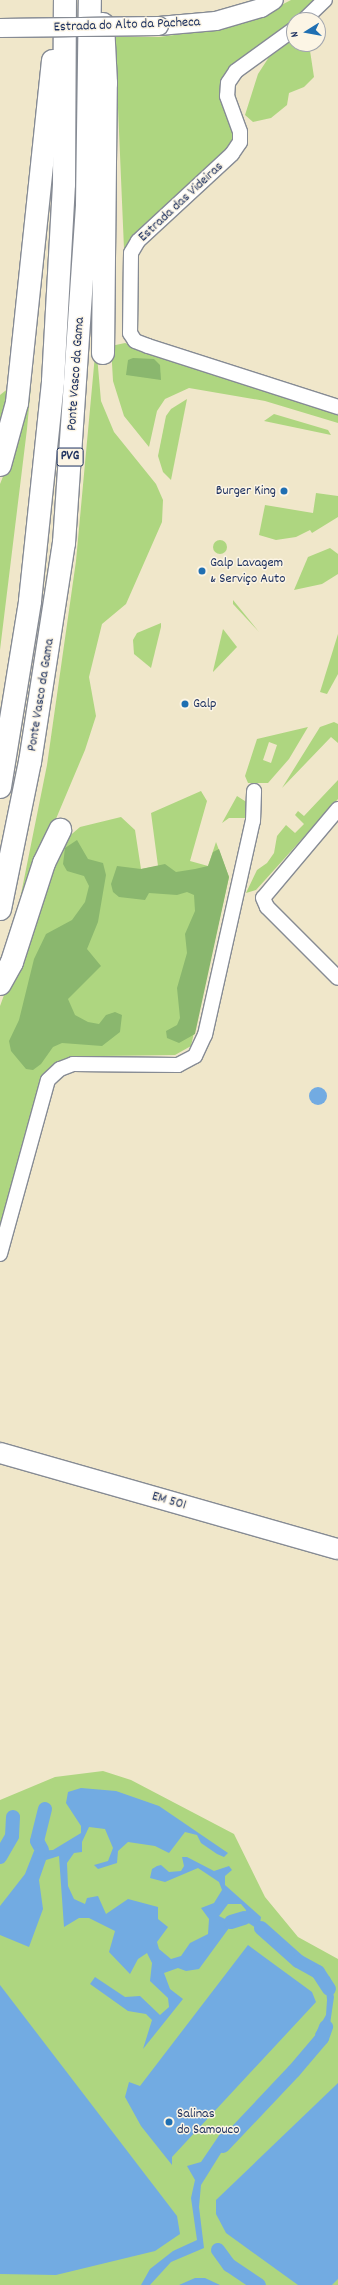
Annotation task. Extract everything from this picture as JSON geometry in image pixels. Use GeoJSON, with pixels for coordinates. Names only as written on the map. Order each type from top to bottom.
{"type":"FeatureCollection","features":[{"type":"Feature","properties":{"kind":"highway"},"geometry":{"type":"LineString","coordinates":[[0,465],[12,430],[21,372],[59,0]]}},
{"type":"Feature","properties":{"kind":"highway","name":"Ponte Vasco da Gama"},"geometry":{"type":"LineString","coordinates":[[0,787],[30,601],[50,412],[64,184],[65,0]]}},
{"type":"Feature","properties":{"kind":"highway","name":"Ponte Vasco da Gama"},"geometry":{"type":"LineString","coordinates":[[0,909],[30,762],[64,543],[87,204],[90,0]]}},
{"type":"Feature","properties":{"kind":"highway"},"geometry":{"type":"LineString","coordinates":[[102,0],[106,83],[103,353]]}},
{"type":"Feature","properties":{"kind":"highway"},"geometry":{"type":"LineString","coordinates":[[0,984],[12,962],[44,863],[60,830]]}},
{"type":"Feature","properties":{"kind":"main road","name":"EM 501"},"geometry":{"type":"LineString","coordinates":[[0,1453],[338,1549]]}},
{"type":"Feature","properties":{"kind":"street","name":"Estrada do Alto da Pacheca"},"geometry":{"type":"LineString","coordinates":[[0,28],[159,26],[216,21],[261,8],[274,0]]}},
{"type":"Feature","properties":{"kind":"street"},"geometry":{"type":"LineString","coordinates":[[312,12],[325,0]]}},
{"type":"Feature","properties":{"kind":"street","name":"Estrada das Videiras"},"geometry":{"type":"LineString","coordinates":[[286,35],[236,71],[228,83],[227,96],[240,132],[240,142],[232,154],[138,241],[131,253],[130,333],[135,341],[148,346],[338,407]]}},
{"type":"Feature","properties":{"kind":"street"},"geometry":{"type":"LineString","coordinates":[[0,1254],[48,1080],[60,1069],[73,1064],[178,1066],[195,1056],[205,1035],[253,821],[254,791]]}},
{"type":"Feature","properties":{"kind":"street"},"geometry":{"type":"LineString","coordinates":[[338,809],[263,898],[267,907],[338,978]]}},
{"type":"Feature","properties":{"kind":"green space"},"geometry":{"type":"Polygon","coordinates":[[[291,0],[319,0],[307,12],[286,12],[286,30],[232,66],[234,138],[230,148],[124,249],[115,37],[159,37],[220,29],[260,16],[291,0]]]}},
{"type":"Feature","properties":{"kind":"green space"},"geometry":{"type":"Polygon","coordinates":[[[286,45],[286,52],[310,52],[314,77],[304,87],[289,93],[287,105],[271,118],[253,122],[245,115],[258,74],[269,57],[286,45]]]}},
{"type":"Feature","properties":{"kind":"green space"},"geometry":{"type":"Polygon","coordinates":[[[125,343],[338,411],[338,423],[265,401],[189,388],[165,399],[157,411],[149,447],[124,416],[113,381],[111,346],[125,343]]]}},
{"type":"Feature","properties":{"kind":"green space"},"geometry":{"type":"Polygon","coordinates":[[[96,344],[101,401],[114,432],[156,484],[163,500],[162,522],[126,604],[102,624],[89,677],[96,716],[85,750],[18,909],[47,765],[76,561],[96,344]]]}},
{"type":"Feature","properties":{"kind":"green space"},"geometry":{"type":"Polygon","coordinates":[[[133,358],[154,359],[160,365],[161,380],[126,375],[128,360],[133,358]]]}},
{"type":"Feature","properties":{"kind":"green space"},"geometry":{"type":"Polygon","coordinates":[[[27,382],[31,386],[27,429],[0,650],[0,484],[8,464],[27,382]]]}},
{"type":"Feature","properties":{"kind":"green space"},"geometry":{"type":"Polygon","coordinates":[[[10,387],[0,435],[0,395],[10,387]]]}},
{"type":"Feature","properties":{"kind":"green space"},"geometry":{"type":"Polygon","coordinates":[[[187,399],[171,480],[163,472],[158,456],[166,416],[171,409],[187,399]]]}},
{"type":"Feature","properties":{"kind":"green space"},"geometry":{"type":"Polygon","coordinates":[[[274,414],[328,430],[331,435],[264,421],[274,414]]]}},
{"type":"Feature","properties":{"kind":"green space"},"geometry":{"type":"Polygon","coordinates":[[[316,493],[338,496],[338,517],[312,533],[310,530],[296,537],[276,540],[259,535],[265,505],[313,513],[316,493]]]}},
{"type":"Feature","properties":{"kind":"green space"},"geometry":{"type":"Polygon","coordinates":[[[220,540],[225,542],[227,547],[225,552],[220,554],[215,552],[213,547],[215,542],[220,540]]]}},
{"type":"Feature","properties":{"kind":"green space"},"geometry":{"type":"Polygon","coordinates":[[[330,548],[338,554],[338,574],[322,584],[294,590],[308,557],[330,548]]]}},
{"type":"Feature","properties":{"kind":"green space"},"geometry":{"type":"Polygon","coordinates":[[[233,600],[242,611],[259,632],[233,604],[233,600]]]}},
{"type":"Feature","properties":{"kind":"green space"},"geometry":{"type":"Polygon","coordinates":[[[161,623],[151,668],[134,654],[133,640],[137,633],[161,623]]]}},
{"type":"Feature","properties":{"kind":"green space"},"geometry":{"type":"Polygon","coordinates":[[[223,629],[237,647],[213,672],[213,671],[223,629]]]}},
{"type":"Feature","properties":{"kind":"green space"},"geometry":{"type":"Polygon","coordinates":[[[338,634],[338,674],[327,694],[320,692],[338,634]]]}},
{"type":"Feature","properties":{"kind":"green space"},"geometry":{"type":"Polygon","coordinates":[[[334,722],[338,724],[338,743],[331,737],[282,788],[320,727],[334,722]]]}},
{"type":"Feature","properties":{"kind":"green space"},"geometry":{"type":"Polygon","coordinates":[[[308,727],[289,759],[268,783],[248,783],[245,776],[257,739],[308,727]],[[269,742],[263,760],[271,763],[277,745],[269,742]]]}},
{"type":"Feature","properties":{"kind":"green space"},"geometry":{"type":"Polygon","coordinates":[[[338,780],[338,799],[256,890],[246,893],[257,870],[267,863],[274,853],[277,836],[286,825],[295,833],[304,824],[295,815],[298,811],[304,816],[338,780]]]}},
{"type":"Feature","properties":{"kind":"green space"},"geometry":{"type":"Polygon","coordinates":[[[201,791],[207,801],[190,861],[208,866],[216,842],[229,877],[191,1046],[175,1055],[103,1056],[73,1064],[48,1080],[0,1254],[0,1006],[59,845],[80,827],[121,817],[135,830],[141,869],[158,866],[151,813],[201,791]]]}},
{"type":"Feature","properties":{"kind":"green space"},"geometry":{"type":"Polygon","coordinates":[[[237,796],[248,803],[249,818],[229,818],[222,823],[237,796]]]}},
{"type":"Feature","properties":{"kind":"green space"},"geometry":{"type":"Polygon","coordinates":[[[77,840],[88,859],[103,863],[106,875],[98,922],[87,949],[101,966],[68,999],[75,1015],[88,1022],[99,1024],[106,1015],[115,1012],[122,1015],[120,1032],[102,1046],[62,1043],[53,1047],[41,1064],[33,1070],[26,1069],[11,1051],[9,1041],[19,1020],[34,959],[46,934],[72,920],[85,902],[89,886],[84,876],[67,871],[63,864],[65,848],[77,840]]]}},
{"type":"Feature","properties":{"kind":"green space"},"geometry":{"type":"Polygon","coordinates":[[[219,849],[229,877],[195,1034],[179,1043],[167,1038],[166,1031],[177,1025],[180,1018],[177,988],[187,953],[185,934],[195,911],[194,895],[187,892],[177,895],[149,893],[145,900],[119,897],[113,892],[111,884],[117,866],[141,869],[165,864],[176,872],[195,869],[208,866],[213,852],[219,849]]]}},
{"type":"Feature","properties":{"kind":"green space","name":"Salinas do Samouco"},"geometry":{"type":"Polygon","coordinates":[[[103,1771],[131,1780],[234,1834],[265,1897],[298,1937],[338,1959],[338,2285],[0,2285],[0,1800],[55,1777],[103,1771]]]}},
{"type":"Feature","properties":{"kind":"water"},"geometry":{"type":"Polygon","coordinates":[[[318,1087],[324,1090],[327,1096],[324,1102],[318,1105],[312,1102],[309,1096],[312,1090],[318,1087]]]}},
{"type":"Feature","properties":{"kind":"water"},"geometry":{"type":"Polygon","coordinates":[[[81,1788],[116,1791],[159,1806],[228,1853],[224,1857],[217,1854],[201,1843],[197,1835],[185,1832],[169,1853],[155,1846],[128,1842],[118,1851],[117,1863],[98,1869],[94,1865],[108,1861],[113,1848],[105,1829],[89,1827],[82,1842],[82,1852],[74,1853],[67,1863],[68,1886],[74,1899],[85,1904],[87,1898],[98,1896],[106,1914],[128,1899],[158,1907],[158,1919],[168,1927],[157,1942],[159,1949],[171,1959],[181,1956],[190,1943],[208,1934],[209,1919],[201,1908],[214,1903],[222,1890],[219,1882],[198,1868],[165,1882],[150,1878],[152,1869],[161,1865],[169,1872],[181,1871],[184,1866],[182,1857],[187,1857],[214,1871],[229,1866],[232,1870],[225,1876],[225,1885],[261,1917],[259,1930],[244,1920],[246,1910],[241,1904],[228,1904],[219,1916],[231,1922],[229,1928],[199,1969],[186,1971],[178,1968],[164,1973],[170,1989],[183,1999],[143,2049],[152,2020],[146,2014],[128,2011],[90,1984],[95,1977],[125,1997],[140,1996],[160,2015],[169,2007],[168,1998],[150,1981],[152,1963],[147,1953],[138,1959],[130,1974],[109,1952],[115,1931],[89,1918],[79,1918],[64,1927],[59,1856],[46,1860],[39,1880],[43,1909],[29,1947],[0,1935],[0,1906],[25,1874],[34,1851],[53,1850],[81,1833],[81,1826],[66,1803],[68,1792],[81,1788]]]}},
{"type":"Feature","properties":{"kind":"water"},"geometry":{"type":"Polygon","coordinates":[[[248,1945],[312,1992],[316,2002],[172,2157],[172,2165],[141,2126],[125,2097],[129,2082],[140,2086],[248,1945]]]}},
{"type":"Feature","properties":{"kind":"water"},"geometry":{"type":"Polygon","coordinates":[[[321,1972],[330,1977],[334,1997],[329,2031],[321,2044],[315,2034],[326,2015],[326,1989],[314,1976],[321,1972]]]}},
{"type":"Feature","properties":{"kind":"water"},"geometry":{"type":"Polygon","coordinates":[[[0,1985],[177,2216],[180,2234],[155,2251],[56,2275],[0,2274],[0,1985]]]}},
{"type":"Feature","properties":{"kind":"water"},"geometry":{"type":"Polygon","coordinates":[[[338,2083],[338,2279],[332,2285],[298,2285],[226,2233],[216,2214],[216,2200],[338,2083]]]}},
{"type":"Feature","properties":{"kind":"water"},"geometry":{"type":"Polygon","coordinates":[[[233,2131],[235,2141],[221,2153],[201,2185],[199,2207],[204,2248],[171,2262],[150,2285],[141,2285],[150,2269],[173,2251],[197,2240],[191,2198],[195,2180],[187,2166],[201,2162],[220,2134],[233,2131]]]}},
{"type":"Feature","properties":{"kind":"water"},"geometry":{"type":"Polygon","coordinates":[[[195,2278],[205,2278],[220,2285],[179,2285],[195,2278]]]}},
{"type":"Feature","properties":{"kind":"waterway"},"geometry":{"type":"LineString","coordinates":[[42,1850],[37,1841],[45,1809]]}},
{"type":"Feature","properties":{"kind":"waterway"},"geometry":{"type":"LineString","coordinates":[[0,1857],[12,1836],[13,1817]]}},
{"type":"Feature","properties":{"kind":"waterway"},"geometry":{"type":"LineString","coordinates":[[231,1922],[244,1918]]}},
{"type":"Feature","properties":{"kind":"waterway"},"geometry":{"type":"LineString","coordinates":[[261,1928],[298,1961],[318,1972],[329,1989]]}},
{"type":"Feature","properties":{"kind":"waterway"},"geometry":{"type":"LineString","coordinates":[[223,2146],[294,2071],[322,2038],[326,2027]]}},
{"type":"Feature","properties":{"kind":"waterway"},"geometry":{"type":"LineString","coordinates":[[218,2250],[229,2265],[259,2285]]}},
{"type":"Feature","properties":{"kind":"place","name":"Burger King"},"geometry":{"type":"Point","coordinates":[284,491]}},
{"type":"Feature","properties":{"kind":"place","name":"Galp Lavagem & Serviço Auto"},"geometry":{"type":"Point","coordinates":[202,571]}},
{"type":"Feature","properties":{"kind":"place","name":"Galp"},"geometry":{"type":"Point","coordinates":[185,704]}},
{"type":"Feature","properties":{"kind":"place","name":"Salinas do Samouco"},"geometry":{"type":"Point","coordinates":[169,2122]}}]}
